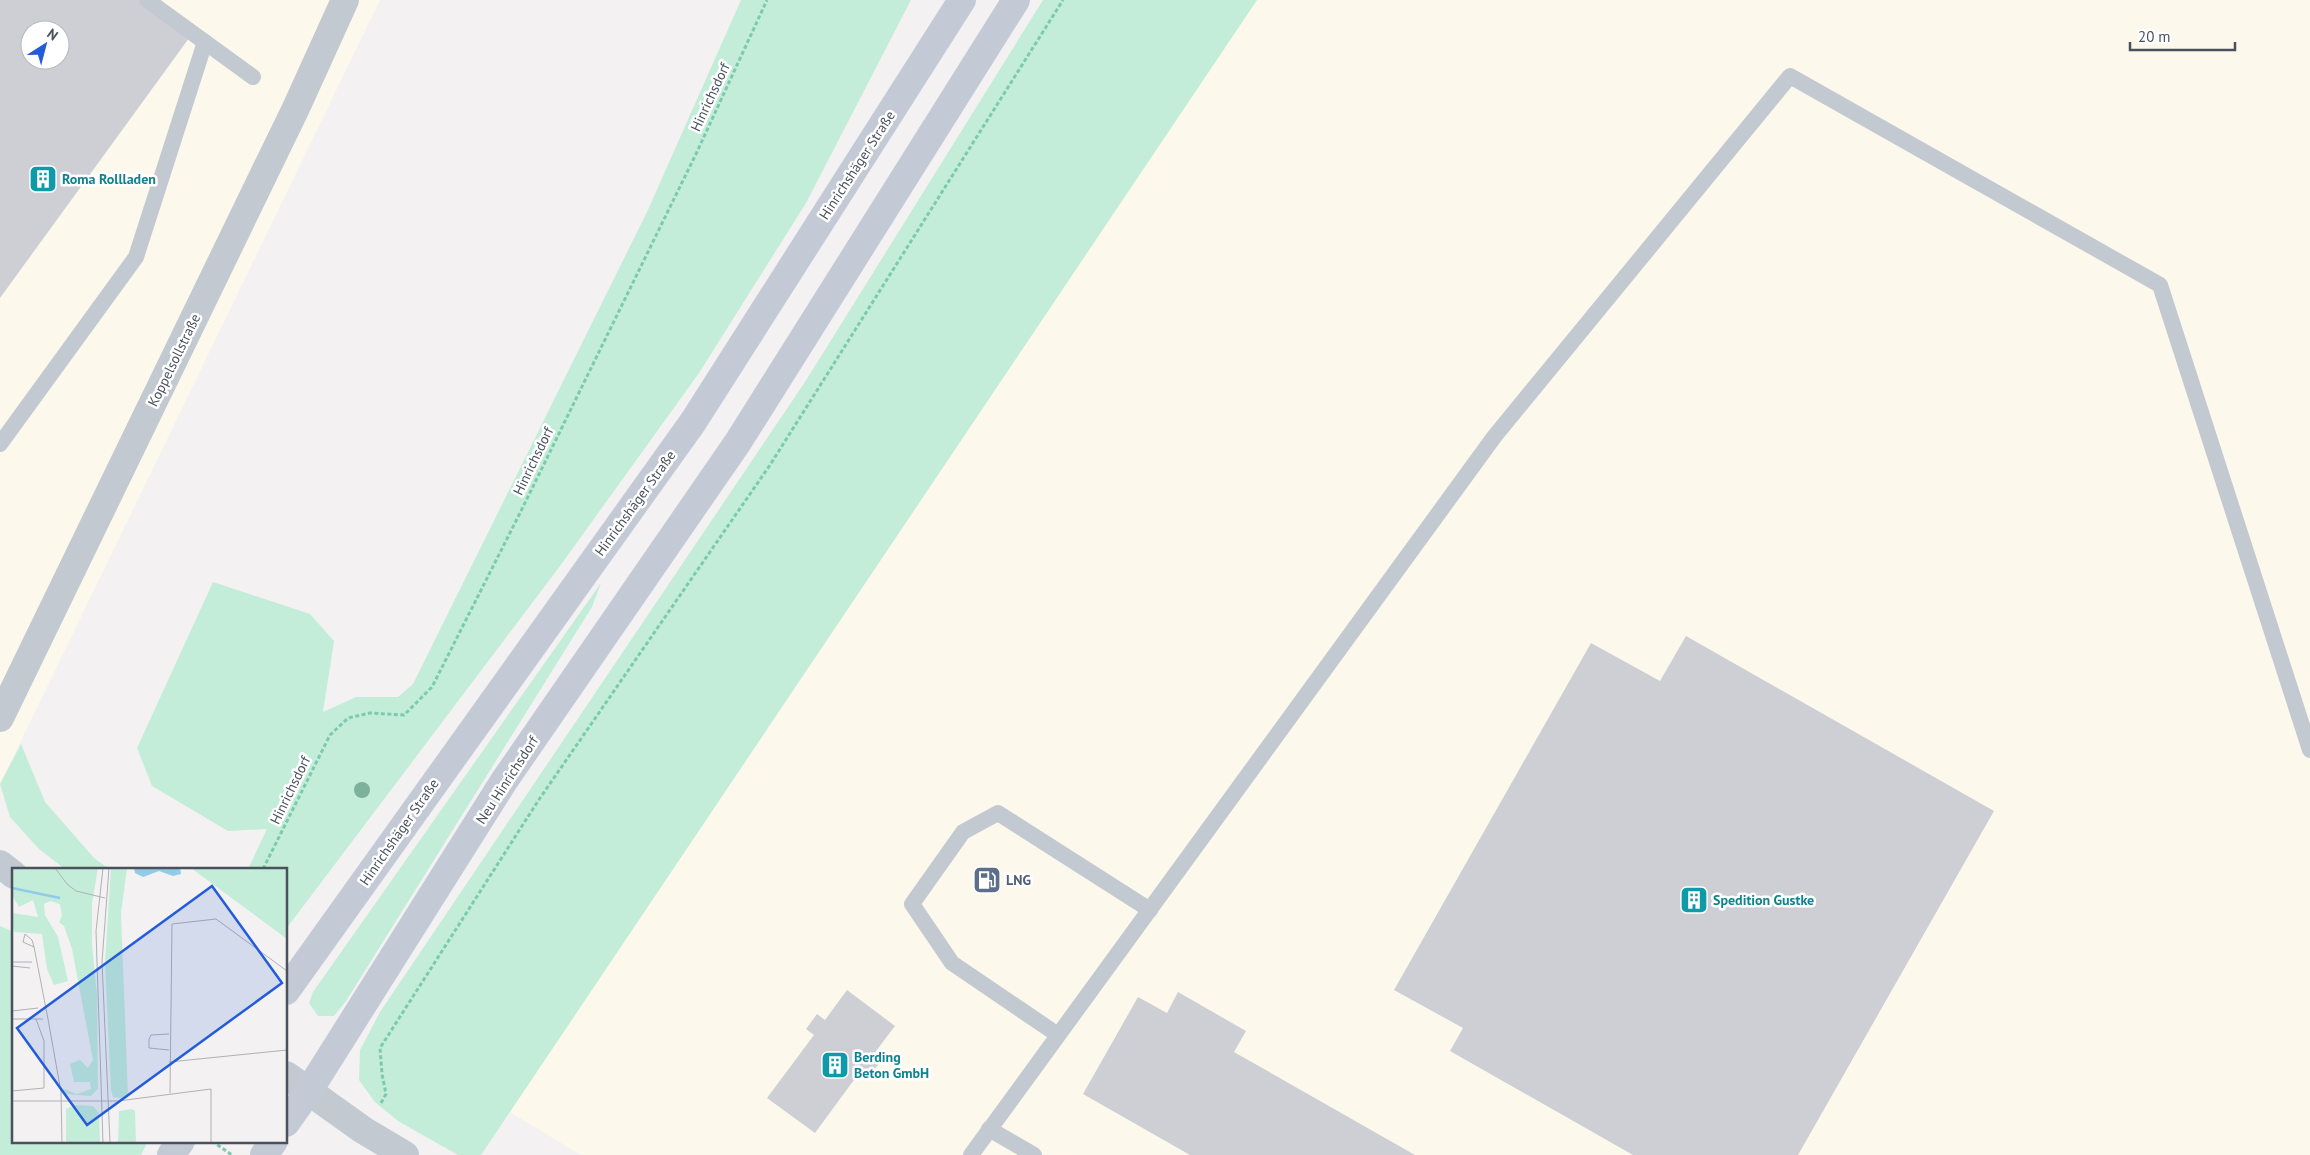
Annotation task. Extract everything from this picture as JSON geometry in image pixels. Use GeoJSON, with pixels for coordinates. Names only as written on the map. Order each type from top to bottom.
{"type":"FeatureCollection","features":[{"type":"Feature","properties":{"kind":"main road","name":"Hinrichshäger Straße"},"geometry":{"type":"LineString","coordinates":[[288,988],[693,422],[962,0]]}},
{"type":"Feature","properties":{"kind":"main road","name":"Neu Hinrichsdorf"},"geometry":{"type":"LineString","coordinates":[[288,1121],[504,781],[738,442],[1016,0]]}},
{"type":"Feature","properties":{"kind":"main road"},"geometry":{"type":"LineString","coordinates":[[171,1155],[180,1142]]}},
{"type":"Feature","properties":{"kind":"main road"},"geometry":{"type":"LineString","coordinates":[[264,1155],[273,1142]]}},
{"type":"Feature","properties":{"kind":"street","name":"Koppelsollstraße"},"geometry":{"type":"LineString","coordinates":[[0,718],[296,108],[345,0]]}},
{"type":"Feature","properties":{"kind":"street"},"geometry":{"type":"LineString","coordinates":[[0,864],[12,873]]}},
{"type":"Feature","properties":{"kind":"street"},"geometry":{"type":"LineString","coordinates":[[288,1077],[363,1130],[405,1155]]}},
{"type":"Feature","properties":{"kind":"lane"},"geometry":{"type":"LineString","coordinates":[[147,0],[253,77]]}},
{"type":"Feature","properties":{"kind":"lane"},"geometry":{"type":"LineString","coordinates":[[0,444],[136,257],[205,42]]}},
{"type":"Feature","properties":{"kind":"lane"},"geometry":{"type":"LineString","coordinates":[[971,1155],[1494,437],[1790,76],[2160,285],[2310,750]]}},
{"type":"Feature","properties":{"kind":"lane"},"geometry":{"type":"LineString","coordinates":[[1058,1035],[952,963],[912,904],[963,832],[998,813],[1150,910]]}},
{"type":"Feature","properties":{"kind":"lane"},"geometry":{"type":"LineString","coordinates":[[989,1129],[1034,1155]]}},
{"type":"Feature","properties":{"kind":"path","name":"Hinrichsdorf"},"geometry":{"type":"LineString","coordinates":[[264,868],[330,735],[348,718],[370,713],[404,714],[432,687],[520,513],[696,154],[767,0]]}},
{"type":"Feature","properties":{"kind":"path"},"geometry":{"type":"LineString","coordinates":[[363,1130],[386,1094],[380,1048],[538,801],[770,464],[1063,0]]}},
{"type":"Feature","properties":{"kind":"path"},"geometry":{"type":"LineString","coordinates":[[212,1142],[232,1155]]}},
{"type":"Feature","properties":{"kind":"shaded area"},"geometry":{"type":"Polygon","coordinates":[[[0,0],[380,0],[0,784],[0,0]]]}},
{"type":"Feature","properties":{"kind":"shaded area"},"geometry":{"type":"Polygon","coordinates":[[[1257,0],[2310,0],[2310,1155],[581,1155],[510,1112],[1257,0]]]}},
{"type":"Feature","properties":{"kind":"green space"},"geometry":{"type":"Polygon","coordinates":[[[741,0],[911,0],[806,203],[699,373],[560,566],[288,926],[288,868],[248,868],[267,829],[228,831],[152,786],[137,748],[213,582],[310,614],[334,641],[323,712],[356,697],[398,697],[413,684],[647,212],[741,0]]]}},
{"type":"Feature","properties":{"kind":"green space"},"geometry":{"type":"Polygon","coordinates":[[[1043,0],[1257,0],[481,1155],[458,1155],[398,1121],[375,1102],[359,1080],[360,1050],[380,1012],[805,382],[1043,0]]]}},
{"type":"Feature","properties":{"kind":"green space"},"geometry":{"type":"Polygon","coordinates":[[[601,583],[592,607],[346,1001],[334,1016],[318,1016],[309,1003],[313,992],[601,583]]]}},
{"type":"Feature","properties":{"kind":"green space"},"geometry":{"type":"Polygon","coordinates":[[[21,744],[45,802],[94,858],[108,868],[64,868],[39,849],[10,817],[0,784],[21,744]]]}},
{"type":"Feature","properties":{"kind":"green space"},"geometry":{"type":"Polygon","coordinates":[[[0,926],[12,931],[12,1142],[148,1142],[141,1155],[0,1155],[0,926]]]}},
{"type":"Feature","properties":{"kind":"building","name":"Roma Rollladen"},"geometry":{"type":"Polygon","coordinates":[[[0,0],[146,0],[192,34],[0,298],[0,0]]]}},
{"type":"Feature","properties":{"kind":"building","name":"Spedition Gustke"},"geometry":{"type":"Polygon","coordinates":[[[1686,636],[1994,811],[1798,1155],[1633,1155],[1450,1051],[1463,1028],[1394,990],[1591,643],[1660,681],[1686,636]]]}},
{"type":"Feature","properties":{"kind":"building","name":"Berding Beton GmbH"},"geometry":{"type":"Polygon","coordinates":[[[847,990],[895,1026],[873,1055],[881,1061],[870,1075],[862,1069],[815,1133],[767,1098],[814,1035],[806,1029],[817,1014],[825,1020],[847,990]]]}},
{"type":"Feature","properties":{"kind":"building"},"geometry":{"type":"Polygon","coordinates":[[[1178,992],[1246,1031],[1234,1052],[1415,1155],[1190,1155],[1083,1094],[1138,997],[1167,1013],[1178,992]]]}},
{"type":"Feature","properties":{"kind":"place","name":"Roma Rollladen"},"geometry":{"type":"Point","coordinates":[43,179]}},
{"type":"Feature","properties":{"kind":"place","name":"LNG"},"geometry":{"type":"Point","coordinates":[987,880]}},
{"type":"Feature","properties":{"kind":"place","name":"Spedition Gustke"},"geometry":{"type":"Point","coordinates":[1694,900]}},
{"type":"Feature","properties":{"kind":"place","name":"Berding Beton GmbH"},"geometry":{"type":"Point","coordinates":[835,1065]}}]}
